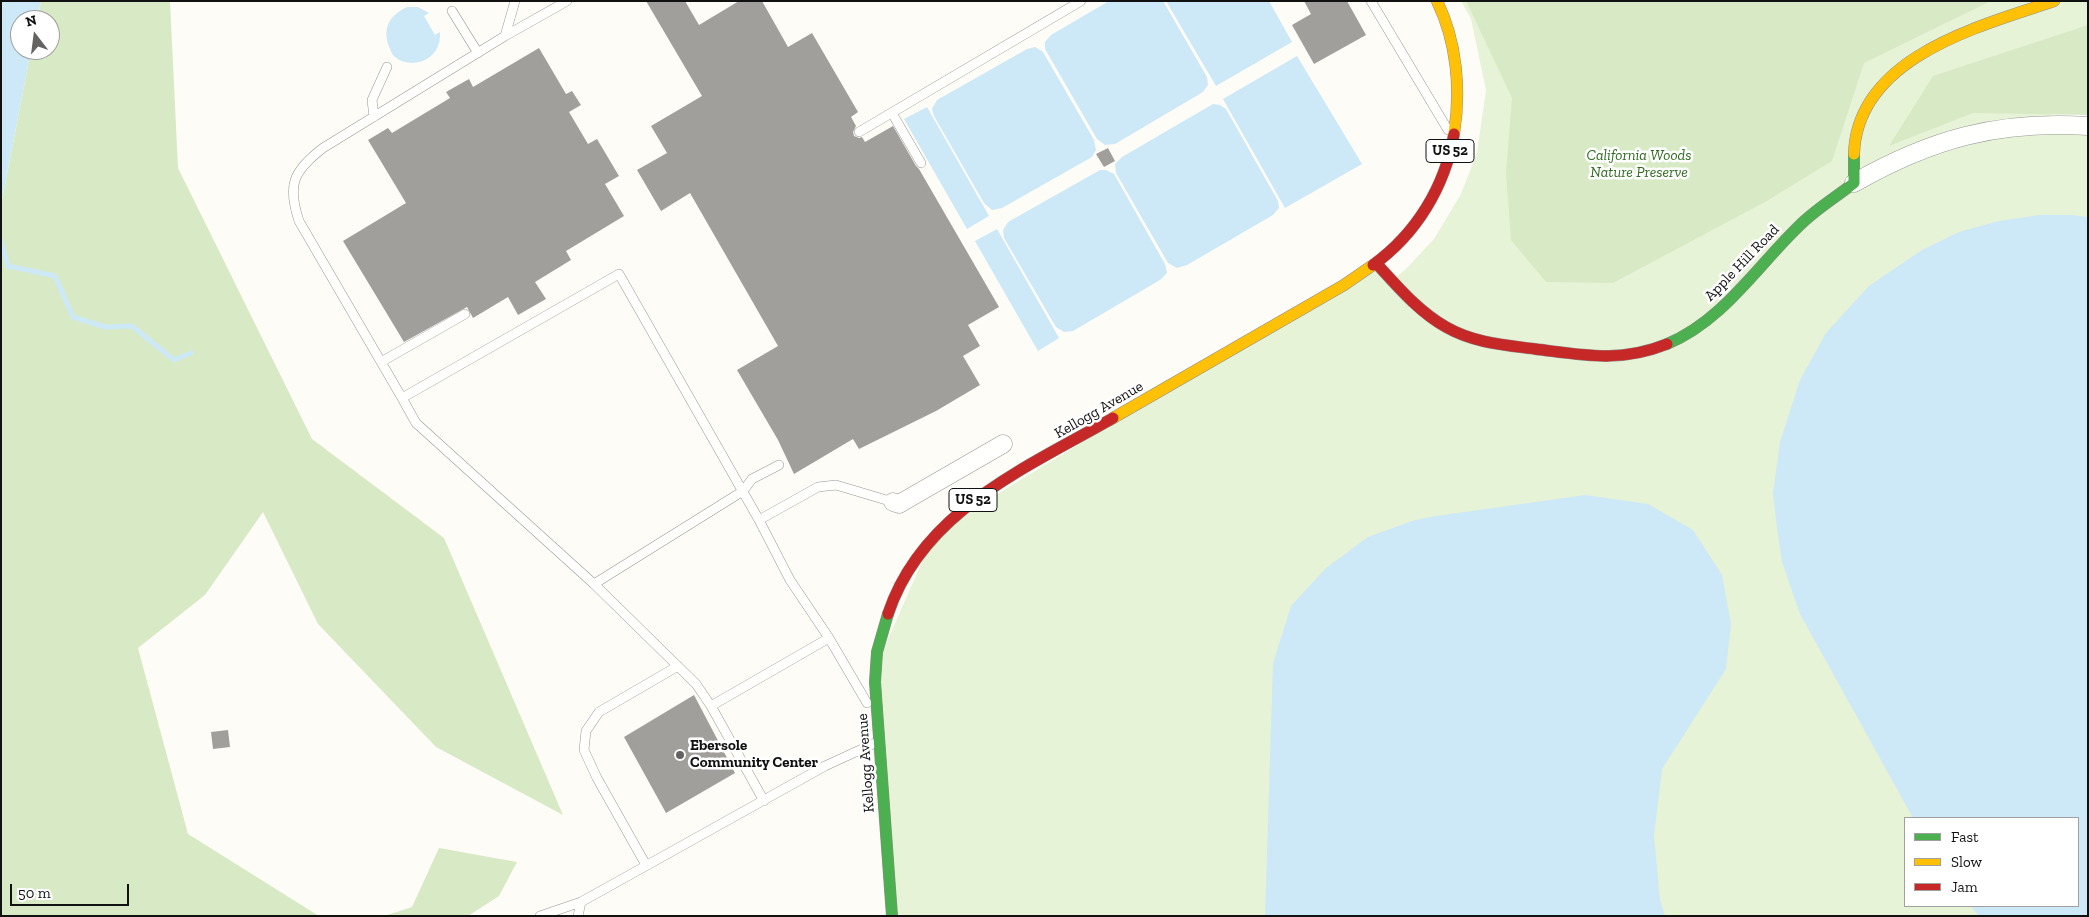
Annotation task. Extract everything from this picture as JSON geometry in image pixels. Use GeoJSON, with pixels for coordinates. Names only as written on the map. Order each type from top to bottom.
{"type":"FeatureCollection","features":[{"type":"Feature","properties":{"kind":"main road","name":"Kellogg Avenue"},"geometry":{"type":"LineString","coordinates":[[892,916],[877,720],[875,668],[878,646],[891,601],[904,574],[916,555],[935,532],[981,494],[1344,285],[1392,251],[1410,232],[1429,204],[1441,178],[1458,120],[1459,93],[1457,67],[1448,29],[1437,1]]}},
{"type":"Feature","properties":{"kind":"main road"},"geometry":{"type":"LineString","coordinates":[[1854,183],[1856,133],[1865,112],[1880,88],[1896,71],[1937,44],[2054,1]]}},
{"type":"Feature","properties":{"kind":"main road","name":"Apple Hill Road"},"geometry":{"type":"LineString","coordinates":[[1376,263],[1409,300],[1431,318],[1454,332],[1493,344],[1599,358],[1624,356],[1649,350],[1674,340],[1702,324],[1735,297],[1793,231],[1854,183]]}},
{"type":"Feature","properties":{"kind":"street"},"geometry":{"type":"LineString","coordinates":[[1854,183],[1912,153],[1986,130],[2061,124],[2088,126]]}},
{"type":"Feature","properties":{"kind":"street"},"geometry":{"type":"LineString","coordinates":[[893,502],[899,504],[1003,444]]}},
{"type":"Feature","properties":{"kind":"lane"},"geometry":{"type":"LineString","coordinates":[[505,36],[515,1]]}},
{"type":"Feature","properties":{"kind":"lane"},"geometry":{"type":"LineString","coordinates":[[567,1],[505,36],[308,160],[293,186],[292,201],[299,221],[416,423],[594,584],[696,684],[711,706],[764,801]]}},
{"type":"Feature","properties":{"kind":"lane"},"geometry":{"type":"LineString","coordinates":[[859,132],[1081,1]]}},
{"type":"Feature","properties":{"kind":"lane"},"geometry":{"type":"LineString","coordinates":[[1371,1],[1453,140]]}},
{"type":"Feature","properties":{"kind":"lane"},"geometry":{"type":"LineString","coordinates":[[452,11],[478,53]]}},
{"type":"Feature","properties":{"kind":"lane"},"geometry":{"type":"LineString","coordinates":[[374,117],[372,100],[387,67]]}},
{"type":"Feature","properties":{"kind":"lane"},"geometry":{"type":"LineString","coordinates":[[892,113],[921,163]]}},
{"type":"Feature","properties":{"kind":"lane"},"geometry":{"type":"LineString","coordinates":[[402,398],[619,274],[743,491],[790,580],[829,638],[877,720]]}},
{"type":"Feature","properties":{"kind":"lane"},"geometry":{"type":"LineString","coordinates":[[381,362],[465,314]]}},
{"type":"Feature","properties":{"kind":"lane"},"geometry":{"type":"LineString","coordinates":[[594,584],[743,491],[752,479],[778,465]]}},
{"type":"Feature","properties":{"kind":"lane"},"geometry":{"type":"LineString","coordinates":[[759,520],[818,487],[836,485],[893,502]]}},
{"type":"Feature","properties":{"kind":"lane"},"geometry":{"type":"LineString","coordinates":[[711,706],[829,638]]}},
{"type":"Feature","properties":{"kind":"lane"},"geometry":{"type":"LineString","coordinates":[[646,865],[597,778],[584,750],[586,731],[599,712],[678,666]]}},
{"type":"Feature","properties":{"kind":"lane"},"geometry":{"type":"LineString","coordinates":[[540,916],[582,902],[824,766],[879,741]]}},
{"type":"Feature","properties":{"kind":"lane"},"geometry":{"type":"LineString","coordinates":[[578,916],[582,902]]}},
{"type":"Feature","properties":{"kind":"green space"},"geometry":{"type":"Polygon","coordinates":[[[41,1],[170,1],[178,168],[312,439],[444,538],[563,815],[436,747],[318,624],[263,512],[205,595],[138,648],[188,834],[319,916],[1,916],[1,205],[29,60],[60,60],[60,10],[39,10],[41,1]]]}},
{"type":"Feature","properties":{"kind":"green space","name":"California Woods Nature Preserve"},"geometry":{"type":"Polygon","coordinates":[[[1461,1],[2088,1],[2088,94],[2034,125],[2088,123],[2088,916],[892,916],[875,669],[935,532],[1376,263],[1392,280],[1406,269],[1434,239],[1461,194],[1477,153],[1486,90],[1471,19],[1461,1]]]}},
{"type":"Feature","properties":{"kind":"green space","name":"California Woods Nature Preserve"},"geometry":{"type":"Polygon","coordinates":[[[1466,1],[1991,1],[1864,63],[1832,161],[1765,202],[1613,283],[1546,282],[1511,240],[1506,173],[1512,98],[1466,1]]]}},
{"type":"Feature","properties":{"kind":"green space"},"geometry":{"type":"Polygon","coordinates":[[[2088,25],[2088,115],[1973,113],[1889,146],[1933,76],[2088,25]]]}},
{"type":"Feature","properties":{"kind":"green space"},"geometry":{"type":"Polygon","coordinates":[[[439,848],[517,862],[499,896],[468,916],[384,916],[412,907],[439,848]]]}},
{"type":"Feature","properties":{"kind":"water"},"geometry":{"type":"Polygon","coordinates":[[[1,1],[41,1],[39,10],[10,10],[10,60],[29,60],[1,205],[1,1]]]}},
{"type":"Feature","properties":{"kind":"water"},"geometry":{"type":"Polygon","coordinates":[[[1109,1],[1163,1],[1207,77],[1208,85],[1203,92],[1115,144],[1105,145],[1097,139],[1045,49],[1045,42],[1051,35],[1109,1]]]}},
{"type":"Feature","properties":{"kind":"water"},"geometry":{"type":"Polygon","coordinates":[[[1166,1],[1269,1],[1292,42],[1216,86],[1166,1]]]}},
{"type":"Feature","properties":{"kind":"water"},"geometry":{"type":"Polygon","coordinates":[[[407,7],[418,7],[429,13],[424,16],[435,35],[440,32],[436,50],[421,62],[408,63],[401,61],[394,56],[388,44],[387,31],[390,21],[397,13],[407,7]]]}},
{"type":"Feature","properties":{"kind":"water"},"geometry":{"type":"Polygon","coordinates":[[[1035,47],[1043,52],[1094,140],[1096,150],[1092,157],[1002,208],[992,210],[984,203],[934,116],[932,109],[937,100],[1027,49],[1035,47]]]}},
{"type":"Feature","properties":{"kind":"water"},"geometry":{"type":"Polygon","coordinates":[[[1297,56],[1362,164],[1285,208],[1223,99],[1297,56]]]}},
{"type":"Feature","properties":{"kind":"water"},"geometry":{"type":"Polygon","coordinates":[[[1213,104],[1220,105],[1226,109],[1278,201],[1279,208],[1273,215],[1187,265],[1177,268],[1168,263],[1116,173],[1115,164],[1122,157],[1213,104]]]}},
{"type":"Feature","properties":{"kind":"water"},"geometry":{"type":"Polygon","coordinates":[[[927,107],[989,216],[967,229],[904,119],[927,107]]]}},
{"type":"Feature","properties":{"kind":"water"},"geometry":{"type":"Polygon","coordinates":[[[1100,170],[1106,170],[1114,174],[1165,264],[1167,273],[1160,280],[1073,331],[1064,332],[1056,327],[1004,238],[1003,230],[1008,222],[1100,170]]]}},
{"type":"Feature","properties":{"kind":"water"},"geometry":{"type":"Polygon","coordinates":[[[2040,215],[2088,217],[2088,916],[1979,916],[1972,907],[2079,907],[2079,817],[1912,817],[1800,614],[1782,562],[1777,528],[1773,493],[1780,442],[1800,380],[1826,333],[1869,286],[1922,250],[1959,232],[1999,221],[2040,215]]]}},
{"type":"Feature","properties":{"kind":"water"},"geometry":{"type":"Polygon","coordinates":[[[997,229],[1059,338],[1038,351],[975,241],[997,229]]]}},
{"type":"Feature","properties":{"kind":"water"},"geometry":{"type":"Polygon","coordinates":[[[1585,495],[1648,504],[1693,530],[1722,575],[1731,624],[1726,669],[1662,769],[1654,836],[1660,900],[1665,916],[1265,916],[1273,663],[1291,606],[1326,568],[1368,537],[1415,520],[1585,495]]]}},
{"type":"Feature","properties":{"kind":"building"},"geometry":{"type":"Polygon","coordinates":[[[646,1],[685,1],[699,25],[739,1],[762,1],[788,47],[812,33],[858,112],[851,117],[856,126],[853,132],[854,136],[862,137],[865,142],[893,126],[999,307],[968,325],[980,346],[963,356],[980,385],[936,411],[859,449],[853,439],[794,474],[778,440],[737,370],[778,346],[690,193],[661,211],[637,170],[667,153],[651,126],[702,96],[646,1]]]}},
{"type":"Feature","properties":{"kind":"building"},"geometry":{"type":"Polygon","coordinates":[[[1304,1],[1347,1],[1366,35],[1314,64],[1292,25],[1311,14],[1304,1]]]}},
{"type":"Feature","properties":{"kind":"building"},"geometry":{"type":"Polygon","coordinates":[[[539,48],[566,94],[572,91],[581,105],[569,112],[588,144],[597,139],[619,176],[605,184],[624,216],[566,251],[571,260],[535,282],[546,299],[518,315],[508,297],[473,318],[467,307],[404,342],[343,241],[406,203],[368,140],[388,128],[392,133],[450,98],[446,92],[469,79],[473,87],[539,48]]]}},
{"type":"Feature","properties":{"kind":"building"},"geometry":{"type":"Polygon","coordinates":[[[1108,148],[1115,161],[1104,167],[1096,154],[1108,148]]]}},
{"type":"Feature","properties":{"kind":"building","name":"Ebersole Community Center"},"geometry":{"type":"Polygon","coordinates":[[[694,695],[735,773],[666,813],[624,737],[694,695]]]}},
{"type":"Feature","properties":{"kind":"building"},"geometry":{"type":"Polygon","coordinates":[[[228,730],[230,747],[213,749],[211,732],[228,730]]]}},
{"type":"Feature","properties":{"kind":"waterway"},"geometry":{"type":"LineString","coordinates":[[1,241],[8,266],[55,276],[73,317],[105,327],[132,326],[174,360],[191,353]]}},
{"type":"Feature","properties":{"kind":"traffic: fast"},"geometry":{"type":"LineString","coordinates":[[1667,344],[1687,334],[1723,307],[1806,219],[1854,183],[1854,154]]}},
{"type":"Feature","properties":{"kind":"traffic: fast"},"geometry":{"type":"LineString","coordinates":[[888,614],[877,652],[875,682],[892,916]]}},
{"type":"Feature","properties":{"kind":"traffic: slow"},"geometry":{"type":"LineString","coordinates":[[1437,1],[1449,33],[1456,66],[1457,100],[1454,134]]}},
{"type":"Feature","properties":{"kind":"traffic: slow"},"geometry":{"type":"LineString","coordinates":[[1854,154],[1860,121],[1876,93],[1899,70],[1927,50],[1959,35],[2054,1]]}},
{"type":"Feature","properties":{"kind":"traffic: slow"},"geometry":{"type":"LineString","coordinates":[[1113,418],[1344,285],[1373,265]]}},
{"type":"Feature","properties":{"kind":"traffic: jam"},"geometry":{"type":"LineString","coordinates":[[1373,265],[1403,239],[1426,208],[1444,172],[1454,134]]}},
{"type":"Feature","properties":{"kind":"traffic: jam"},"geometry":{"type":"LineString","coordinates":[[1376,263],[1427,314],[1446,327],[1467,337],[1512,346],[1602,356],[1633,354],[1667,344]]}},
{"type":"Feature","properties":{"kind":"traffic: jam"},"geometry":{"type":"LineString","coordinates":[[888,614],[904,578],[925,547],[951,520],[981,496],[1013,475],[1113,418]]}},
{"type":"Feature","properties":{"kind":"place","name":"Ebersole Community Center"},"geometry":{"type":"Point","coordinates":[680,755]}}]}
